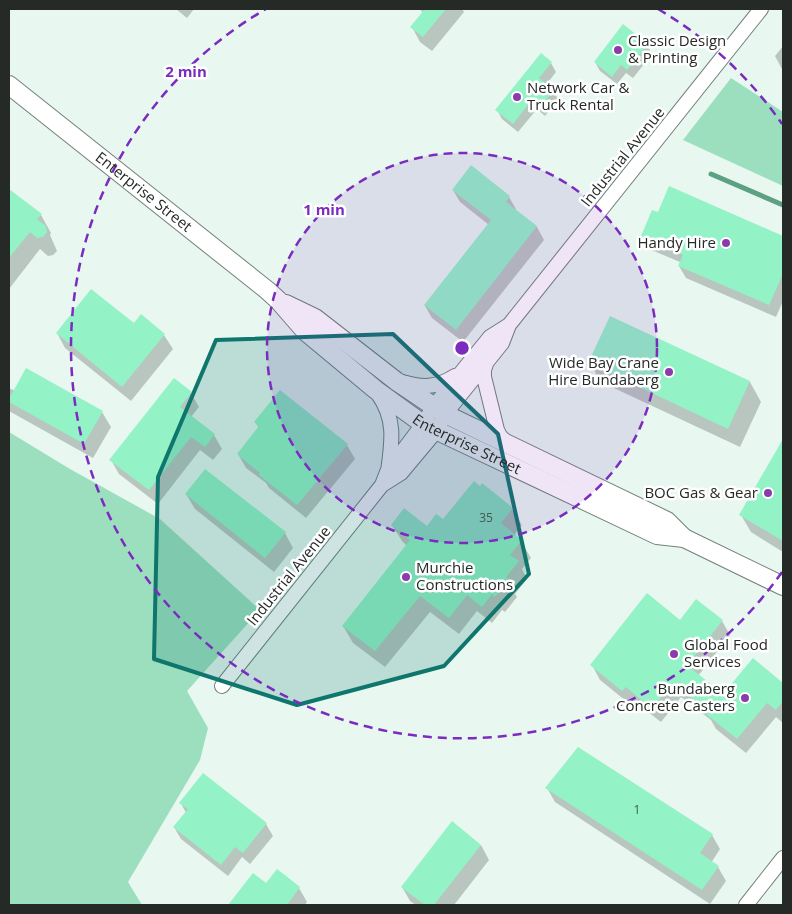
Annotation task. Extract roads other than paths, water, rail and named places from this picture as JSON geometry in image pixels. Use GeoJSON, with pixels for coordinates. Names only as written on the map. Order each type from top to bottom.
{"type":"FeatureCollection","features":[{"type":"Feature","properties":{"kind":"street","name":"Industrial Avenue"},"geometry":{"type":"LineString","coordinates":[[440,410],[502,342],[509,325],[761,9]]}},
{"type":"Feature","properties":{"kind":"street","name":"Enterprise Street"},"geometry":{"type":"LineString","coordinates":[[9,85],[278,300],[305,331],[376,390],[430,427],[657,535],[684,538]]}},
{"type":"Feature","properties":{"kind":"street","name":"Enterprise Street"},"geometry":{"type":"LineString","coordinates":[[278,300],[315,318],[396,381],[440,410],[667,521],[684,538],[783,586]]}},
{"type":"Feature","properties":{"kind":"street","name":"Industrial Avenue"},"geometry":{"type":"LineString","coordinates":[[382,485],[401,473],[462,372],[490,336],[509,325]]}},
{"type":"Feature","properties":{"kind":"street"},"geometry":{"type":"LineString","coordinates":[[487,360],[484,370],[486,386],[496,430],[507,443]]}},
{"type":"Feature","properties":{"kind":"street"},"geometry":{"type":"LineString","coordinates":[[396,381],[418,386],[433,386],[444,383],[462,372]]}},
{"type":"Feature","properties":{"kind":"street"},"geometry":{"type":"LineString","coordinates":[[376,390],[385,403],[391,425],[392,437],[388,472]]}},
{"type":"Feature","properties":{"kind":"street","name":"Industrial Avenue"},"geometry":{"type":"LineString","coordinates":[[222,686],[382,485],[388,472],[430,427]]}},
{"type":"Feature","properties":{"kind":"street"},"geometry":{"type":"LineString","coordinates":[[746,905],[783,858]]}},
{"type":"Feature","properties":{"kind":"waterway"},"geometry":{"type":"LineString","coordinates":[[711,174],[783,205]]}},
{"type":"Feature","properties":{"kind":"place","name":"Classic Design & Printing"},"geometry":{"type":"Point","coordinates":[618,50]}},
{"type":"Feature","properties":{"kind":"place","name":"Network Car & Truck Rental"},"geometry":{"type":"Point","coordinates":[517,97]}},
{"type":"Feature","properties":{"kind":"place","name":"Handy Hire"},"geometry":{"type":"Point","coordinates":[726,243]}},
{"type":"Feature","properties":{"kind":"place","name":"Wide Bay Crane Hire Bundaberg"},"geometry":{"type":"Point","coordinates":[669,372]}},
{"type":"Feature","properties":{"kind":"place","name":"BOC Gas & Gear"},"geometry":{"type":"Point","coordinates":[768,493]}},
{"type":"Feature","properties":{"kind":"place","name":"Murchie Constructions"},"geometry":{"type":"Point","coordinates":[406,577]}},
{"type":"Feature","properties":{"kind":"place","name":"Global Food Services"},"geometry":{"type":"Point","coordinates":[674,654]}},
{"type":"Feature","properties":{"kind":"place","name":"Bundaberg Concrete Casters"},"geometry":{"type":"Point","coordinates":[745,698]}}]}
